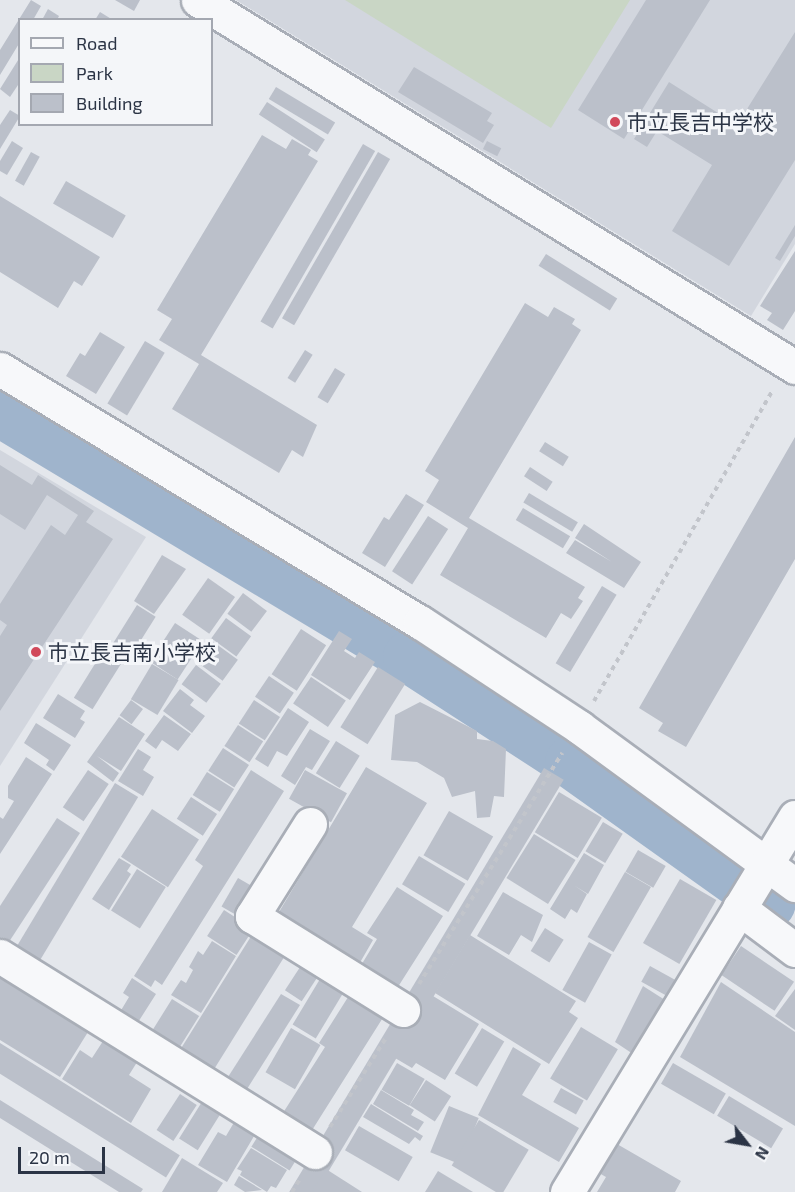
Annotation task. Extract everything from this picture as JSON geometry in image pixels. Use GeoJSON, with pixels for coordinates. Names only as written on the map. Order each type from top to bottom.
{"type":"FeatureCollection","features":[{"type":"Feature","properties":{"kind":"street"},"geometry":{"type":"LineString","coordinates":[[198,0],[792,355]]}},
{"type":"Feature","properties":{"kind":"street"},"geometry":{"type":"LineString","coordinates":[[0,369],[420,622],[579,727],[765,866],[795,885]]}},
{"type":"Feature","properties":{"kind":"street"},"geometry":{"type":"LineString","coordinates":[[567,1192],[795,817]]}},
{"type":"Feature","properties":{"kind":"street"},"geometry":{"type":"LineString","coordinates":[[310,824],[252,916],[403,1010]]}},
{"type":"Feature","properties":{"kind":"street"},"geometry":{"type":"LineString","coordinates":[[739,908],[795,950]]}},
{"type":"Feature","properties":{"kind":"street"},"geometry":{"type":"LineString","coordinates":[[0,956],[315,1152]]}},
{"type":"Feature","properties":{"kind":"path"},"geometry":{"type":"LineString","coordinates":[[315,1152],[579,727],[763,411],[792,355]]}},
{"type":"Feature","properties":{"kind":"shaded area","name":"市立長吉中学校"},"geometry":{"type":"Polygon","coordinates":[[[236,0],[795,0],[795,244],[751,316],[236,0]]]}},
{"type":"Feature","properties":{"kind":"shaded area","name":"市立長吉南小学校"},"geometry":{"type":"Polygon","coordinates":[[[0,450],[146,537],[0,766],[0,450]]]}},
{"type":"Feature","properties":{"kind":"green space"},"geometry":{"type":"Polygon","coordinates":[[[345,0],[630,0],[551,128],[345,0]]]}},
{"type":"Feature","properties":{"kind":"building"},"geometry":{"type":"Polygon","coordinates":[[[31,0],[41,6],[34,18],[20,18],[31,0]]]}},
{"type":"Feature","properties":{"kind":"building"},"geometry":{"type":"Polygon","coordinates":[[[115,0],[140,0],[134,11],[115,0]]]}},
{"type":"Feature","properties":{"kind":"building"},"geometry":{"type":"Polygon","coordinates":[[[646,0],[710,0],[624,139],[578,110],[646,0]]]}},
{"type":"Feature","properties":{"kind":"building"},"geometry":{"type":"Polygon","coordinates":[[[48,9],[59,16],[58,18],[43,18],[48,9]]]}},
{"type":"Feature","properties":{"kind":"building"},"geometry":{"type":"Polygon","coordinates":[[[100,12],[110,18],[96,18],[100,12]]]}},
{"type":"Feature","properties":{"kind":"building"},"geometry":{"type":"Polygon","coordinates":[[[18,21],[18,45],[0,75],[0,50],[18,21]]]}},
{"type":"Feature","properties":{"kind":"building"},"geometry":{"type":"Polygon","coordinates":[[[795,32],[795,160],[729,266],[672,231],[712,165],[657,131],[647,147],[634,139],[669,82],[737,125],[795,32]]]}},
{"type":"Feature","properties":{"kind":"building"},"geometry":{"type":"Polygon","coordinates":[[[18,60],[18,85],[10,97],[0,89],[18,60]]]}},
{"type":"Feature","properties":{"kind":"building"},"geometry":{"type":"Polygon","coordinates":[[[414,67],[492,113],[487,121],[494,125],[483,143],[398,92],[414,67]]]}},
{"type":"Feature","properties":{"kind":"building"},"geometry":{"type":"Polygon","coordinates":[[[276,87],[335,123],[328,135],[269,99],[276,87]]]}},
{"type":"Feature","properties":{"kind":"building"},"geometry":{"type":"Polygon","coordinates":[[[267,102],[325,140],[317,152],[259,115],[267,102]]]}},
{"type":"Feature","properties":{"kind":"building"},"geometry":{"type":"Polygon","coordinates":[[[10,110],[18,115],[18,119],[0,149],[0,125],[10,110]]]}},
{"type":"Feature","properties":{"kind":"building"},"geometry":{"type":"Polygon","coordinates":[[[262,135],[286,149],[292,139],[311,150],[308,155],[318,161],[201,355],[317,425],[303,457],[292,450],[279,473],[172,409],[199,364],[159,340],[172,319],[157,310],[262,135]]]}},
{"type":"Feature","properties":{"kind":"building"},"geometry":{"type":"Polygon","coordinates":[[[12,141],[23,148],[7,175],[0,171],[0,161],[12,141]]]}},
{"type":"Feature","properties":{"kind":"building"},"geometry":{"type":"Polygon","coordinates":[[[487,141],[501,148],[497,156],[483,149],[487,141]]]}},
{"type":"Feature","properties":{"kind":"building"},"geometry":{"type":"Polygon","coordinates":[[[363,144],[375,151],[273,329],[260,322],[363,144]]]}},
{"type":"Feature","properties":{"kind":"building"},"geometry":{"type":"Polygon","coordinates":[[[31,152],[40,157],[24,186],[15,181],[31,152]]]}},
{"type":"Feature","properties":{"kind":"building"},"geometry":{"type":"Polygon","coordinates":[[[378,152],[390,159],[294,325],[282,318],[378,152]]]}},
{"type":"Feature","properties":{"kind":"building"},"geometry":{"type":"Polygon","coordinates":[[[66,181],[126,215],[113,238],[53,204],[66,181]]]}},
{"type":"Feature","properties":{"kind":"building"},"geometry":{"type":"Polygon","coordinates":[[[0,196],[100,257],[82,286],[74,281],[58,308],[0,272],[0,196]]]}},
{"type":"Feature","properties":{"kind":"building"},"geometry":{"type":"Polygon","coordinates":[[[795,225],[795,236],[780,261],[775,258],[795,225]]]}},
{"type":"Feature","properties":{"kind":"building"},"geometry":{"type":"Polygon","coordinates":[[[795,251],[795,311],[783,330],[767,320],[772,313],[760,306],[795,251]]]}},
{"type":"Feature","properties":{"kind":"building"},"geometry":{"type":"Polygon","coordinates":[[[546,254],[617,299],[610,310],[539,266],[546,254]]]}},
{"type":"Feature","properties":{"kind":"building"},"geometry":{"type":"Polygon","coordinates":[[[525,303],[548,317],[554,307],[575,319],[572,324],[581,330],[469,518],[585,587],[578,598],[583,601],[571,619],[561,613],[546,638],[440,575],[468,528],[426,502],[439,480],[425,471],[525,303]]]}},
{"type":"Feature","properties":{"kind":"building"},"geometry":{"type":"Polygon","coordinates":[[[100,332],[125,347],[96,394],[66,376],[80,353],[85,356],[100,332]]]}},
{"type":"Feature","properties":{"kind":"building"},"geometry":{"type":"Polygon","coordinates":[[[145,341],[165,353],[127,415],[107,404],[145,341]]]}},
{"type":"Feature","properties":{"kind":"building"},"geometry":{"type":"Polygon","coordinates":[[[305,350],[313,355],[295,383],[288,378],[305,350]]]}},
{"type":"Feature","properties":{"kind":"building"},"geometry":{"type":"Polygon","coordinates":[[[335,368],[345,374],[328,403],[317,397],[335,368]]]}},
{"type":"Feature","properties":{"kind":"building"},"geometry":{"type":"Polygon","coordinates":[[[795,437],[795,559],[686,747],[658,731],[663,723],[639,708],[795,437]]]}},
{"type":"Feature","properties":{"kind":"building"},"geometry":{"type":"Polygon","coordinates":[[[545,442],[569,457],[563,466],[539,451],[545,442]]]}},
{"type":"Feature","properties":{"kind":"building"},"geometry":{"type":"Polygon","coordinates":[[[0,465],[32,485],[38,475],[94,511],[86,522],[113,539],[0,711],[0,636],[7,625],[0,620],[0,604],[51,525],[65,535],[78,515],[47,495],[25,530],[0,514],[0,465]]]}},
{"type":"Feature","properties":{"kind":"building"},"geometry":{"type":"Polygon","coordinates":[[[530,467],[553,482],[547,491],[524,476],[530,467]]]}},
{"type":"Feature","properties":{"kind":"building"},"geometry":{"type":"Polygon","coordinates":[[[529,493],[578,522],[572,532],[523,502],[529,493]]]}},
{"type":"Feature","properties":{"kind":"building"},"geometry":{"type":"Polygon","coordinates":[[[406,494],[424,505],[385,567],[362,553],[384,517],[389,520],[406,494]]]}},
{"type":"Feature","properties":{"kind":"building"},"geometry":{"type":"Polygon","coordinates":[[[523,508],[570,536],[563,548],[516,520],[523,508]]]}},
{"type":"Feature","properties":{"kind":"building"},"geometry":{"type":"Polygon","coordinates":[[[428,516],[448,529],[412,584],[392,571],[428,516]]]}},
{"type":"Feature","properties":{"kind":"building"},"geometry":{"type":"Polygon","coordinates":[[[584,524],[641,562],[624,588],[566,553],[575,540],[612,562],[575,538],[584,524]]]}},
{"type":"Feature","properties":{"kind":"building"},"geometry":{"type":"Polygon","coordinates":[[[162,555],[186,569],[154,614],[134,601],[162,555]]]}},
{"type":"Feature","properties":{"kind":"building"},"geometry":{"type":"Polygon","coordinates":[[[208,578],[235,597],[209,634],[182,615],[208,578]]]}},
{"type":"Feature","properties":{"kind":"building"},"geometry":{"type":"Polygon","coordinates":[[[602,586],[617,595],[570,672],[556,663],[602,586]]]}},
{"type":"Feature","properties":{"kind":"building"},"geometry":{"type":"Polygon","coordinates":[[[243,593],[267,611],[251,632],[227,614],[243,593]]]}},
{"type":"Feature","properties":{"kind":"building"},"geometry":{"type":"Polygon","coordinates":[[[137,605],[156,617],[130,657],[112,646],[137,605]]]}},
{"type":"Feature","properties":{"kind":"building"},"geometry":{"type":"Polygon","coordinates":[[[226,618],[251,636],[236,656],[211,638],[226,618]]]}},
{"type":"Feature","properties":{"kind":"building"},"geometry":{"type":"Polygon","coordinates":[[[175,623],[203,641],[178,680],[150,662],[175,623]]]}},
{"type":"Feature","properties":{"kind":"building"},"geometry":{"type":"Polygon","coordinates":[[[301,629],[326,645],[297,691],[272,674],[301,629]]]}},
{"type":"Feature","properties":{"kind":"building"},"geometry":{"type":"Polygon","coordinates":[[[339,631],[352,639],[344,651],[355,658],[359,652],[375,662],[350,700],[311,675],[339,631]]]}},
{"type":"Feature","properties":{"kind":"building"},"geometry":{"type":"Polygon","coordinates":[[[212,641],[238,660],[223,681],[197,662],[212,641]]]}},
{"type":"Feature","properties":{"kind":"building"},"geometry":{"type":"Polygon","coordinates":[[[103,651],[122,663],[93,709],[74,698],[103,651]]]}},
{"type":"Feature","properties":{"kind":"building"},"geometry":{"type":"Polygon","coordinates":[[[152,664],[179,680],[157,715],[131,699],[152,664]]]}},
{"type":"Feature","properties":{"kind":"building"},"geometry":{"type":"Polygon","coordinates":[[[196,665],[221,684],[206,703],[182,684],[196,665]]]}},
{"type":"Feature","properties":{"kind":"building"},"geometry":{"type":"Polygon","coordinates":[[[378,667],[405,684],[368,744],[340,727],[378,667]]]}},
{"type":"Feature","properties":{"kind":"building"},"geometry":{"type":"Polygon","coordinates":[[[269,676],[294,693],[280,714],[255,697],[269,676]]]}},
{"type":"Feature","properties":{"kind":"building"},"geometry":{"type":"Polygon","coordinates":[[[311,677],[346,700],[328,727],[293,704],[311,677]]]}},
{"type":"Feature","properties":{"kind":"building"},"geometry":{"type":"Polygon","coordinates":[[[180,689],[194,700],[190,705],[205,716],[192,733],[163,711],[180,689]]]}},
{"type":"Feature","properties":{"kind":"building"},"geometry":{"type":"Polygon","coordinates":[[[58,694],[85,711],[80,719],[85,722],[75,738],[43,718],[58,694]]]}},
{"type":"Feature","properties":{"kind":"building"},"geometry":{"type":"Polygon","coordinates":[[[131,700],[143,709],[132,724],[120,715],[131,700]]]}},
{"type":"Feature","properties":{"kind":"building"},"geometry":{"type":"Polygon","coordinates":[[[254,700],[280,717],[265,740],[239,723],[254,700]]]}},
{"type":"Feature","properties":{"kind":"building"},"geometry":{"type":"Polygon","coordinates":[[[420,702],[477,731],[477,739],[493,741],[506,749],[504,797],[494,796],[490,817],[477,818],[475,791],[452,797],[444,778],[417,762],[391,760],[395,715],[420,702]]]}},
{"type":"Feature","properties":{"kind":"building"},"geometry":{"type":"Polygon","coordinates":[[[288,708],[309,722],[287,756],[277,751],[268,767],[255,759],[288,708]]]}},
{"type":"Feature","properties":{"kind":"building"},"geometry":{"type":"Polygon","coordinates":[[[164,715],[191,734],[178,751],[162,740],[156,749],[145,741],[164,715]]]}},
{"type":"Feature","properties":{"kind":"building"},"geometry":{"type":"Polygon","coordinates":[[[119,717],[145,734],[121,771],[97,756],[119,773],[113,782],[87,762],[119,717]]]}},
{"type":"Feature","properties":{"kind":"building"},"geometry":{"type":"Polygon","coordinates":[[[36,723],[71,745],[54,771],[46,765],[49,760],[24,743],[36,723]]]}},
{"type":"Feature","properties":{"kind":"building"},"geometry":{"type":"Polygon","coordinates":[[[238,725],[263,741],[250,762],[224,746],[238,725]]]}},
{"type":"Feature","properties":{"kind":"building"},"geometry":{"type":"Polygon","coordinates":[[[310,729],[330,741],[312,770],[306,767],[295,785],[281,776],[310,729]]]}},
{"type":"Feature","properties":{"kind":"building"},"geometry":{"type":"Polygon","coordinates":[[[336,741],[360,756],[340,788],[316,773],[336,741]]]}},
{"type":"Feature","properties":{"kind":"building"},"geometry":{"type":"Polygon","coordinates":[[[223,748],[249,765],[234,788],[208,771],[223,748]]]}},
{"type":"Feature","properties":{"kind":"building"},"geometry":{"type":"Polygon","coordinates":[[[138,749],[151,757],[143,770],[154,777],[143,796],[118,781],[138,749]]]}},
{"type":"Feature","properties":{"kind":"building"},"geometry":{"type":"Polygon","coordinates":[[[26,757],[52,774],[0,854],[0,817],[3,819],[14,801],[8,798],[8,786],[26,757]]]}},
{"type":"Feature","properties":{"kind":"building"},"geometry":{"type":"Polygon","coordinates":[[[366,767],[427,803],[352,927],[373,940],[358,966],[276,917],[366,767]]]}},
{"type":"Feature","properties":{"kind":"building"},"geometry":{"type":"Polygon","coordinates":[[[544,768],[564,780],[316,1192],[289,1192],[544,768]]]}},
{"type":"Feature","properties":{"kind":"building"},"geometry":{"type":"Polygon","coordinates":[[[88,770],[109,784],[84,821],[63,807],[88,770]]]}},
{"type":"Feature","properties":{"kind":"building"},"geometry":{"type":"Polygon","coordinates":[[[251,770],[284,791],[162,985],[155,980],[151,987],[134,976],[203,866],[195,860],[251,770]]]}},
{"type":"Feature","properties":{"kind":"building"},"geometry":{"type":"Polygon","coordinates":[[[305,770],[347,793],[331,822],[289,799],[305,770]]]}},
{"type":"Feature","properties":{"kind":"building"},"geometry":{"type":"Polygon","coordinates":[[[207,772],[234,789],[220,812],[193,795],[207,772]]]}},
{"type":"Feature","properties":{"kind":"building"},"geometry":{"type":"Polygon","coordinates":[[[115,783],[138,797],[33,972],[10,958],[115,783]]]}},
{"type":"Feature","properties":{"kind":"building"},"geometry":{"type":"Polygon","coordinates":[[[559,792],[602,818],[578,858],[535,832],[559,792]]]}},
{"type":"Feature","properties":{"kind":"building"},"geometry":{"type":"Polygon","coordinates":[[[191,797],[217,814],[203,836],[177,819],[191,797]]]}},
{"type":"Feature","properties":{"kind":"building"},"geometry":{"type":"Polygon","coordinates":[[[152,809],[199,839],[168,887],[121,857],[152,809]]]}},
{"type":"Feature","properties":{"kind":"building"},"geometry":{"type":"Polygon","coordinates":[[[449,811],[493,836],[468,881],[424,855],[449,811]]]}},
{"type":"Feature","properties":{"kind":"building"},"geometry":{"type":"Polygon","coordinates":[[[57,818],[80,833],[5,948],[0,945],[0,906],[57,818]]]}},
{"type":"Feature","properties":{"kind":"building"},"geometry":{"type":"Polygon","coordinates":[[[603,822],[623,834],[605,863],[585,851],[603,822]]]}},
{"type":"Feature","properties":{"kind":"building"},"geometry":{"type":"Polygon","coordinates":[[[534,834],[576,860],[548,904],[506,878],[534,834]]]}},
{"type":"Feature","properties":{"kind":"building"},"geometry":{"type":"Polygon","coordinates":[[[638,850],[666,866],[653,888],[626,872],[638,850]]]}},
{"type":"Feature","properties":{"kind":"building"},"geometry":{"type":"Polygon","coordinates":[[[584,853],[604,865],[588,894],[575,886],[587,894],[577,913],[571,909],[565,919],[550,909],[584,853]]]}},
{"type":"Feature","properties":{"kind":"building"},"geometry":{"type":"Polygon","coordinates":[[[419,856],[465,884],[448,912],[402,884],[419,856]]]}},
{"type":"Feature","properties":{"kind":"building"},"geometry":{"type":"Polygon","coordinates":[[[119,858],[131,865],[127,871],[131,874],[109,910],[92,899],[119,858]]]}},
{"type":"Feature","properties":{"kind":"building"},"geometry":{"type":"Polygon","coordinates":[[[137,869],[166,887],[140,929],[111,911],[137,869]]]}},
{"type":"Feature","properties":{"kind":"building"},"geometry":{"type":"Polygon","coordinates":[[[625,872],[651,887],[613,952],[588,937],[625,872]]]}},
{"type":"Feature","properties":{"kind":"building"},"geometry":{"type":"Polygon","coordinates":[[[238,878],[252,886],[235,915],[222,907],[238,878]]]}},
{"type":"Feature","properties":{"kind":"building"},"geometry":{"type":"Polygon","coordinates":[[[680,879],[716,900],[679,964],[643,943],[680,879]]]}},
{"type":"Feature","properties":{"kind":"building"},"geometry":{"type":"Polygon","coordinates":[[[397,887],[443,916],[396,990],[360,967],[377,939],[367,933],[397,887]]]}},
{"type":"Feature","properties":{"kind":"building"},"geometry":{"type":"Polygon","coordinates":[[[503,892],[543,915],[532,942],[521,935],[509,955],[477,936],[503,892]]]}},
{"type":"Feature","properties":{"kind":"building"},"geometry":{"type":"Polygon","coordinates":[[[224,910],[253,929],[236,955],[207,936],[224,910]]]}},
{"type":"Feature","properties":{"kind":"building"},"geometry":{"type":"Polygon","coordinates":[[[545,928],[564,940],[549,963],[531,951],[545,928]]]}},
{"type":"Feature","properties":{"kind":"building"},"geometry":{"type":"Polygon","coordinates":[[[255,930],[288,951],[211,1074],[178,1053],[255,930]]]}},
{"type":"Feature","properties":{"kind":"building"},"geometry":{"type":"Polygon","coordinates":[[[470,935],[576,1001],[569,1012],[578,1018],[549,1064],[435,993],[470,935]]]}},
{"type":"Feature","properties":{"kind":"building"},"geometry":{"type":"Polygon","coordinates":[[[212,941],[236,956],[201,1013],[171,995],[181,980],[186,983],[193,970],[189,967],[198,951],[203,955],[212,941]]]}},
{"type":"Feature","properties":{"kind":"building"},"geometry":{"type":"Polygon","coordinates":[[[589,942],[612,955],[585,1003],[562,990],[589,942]]]}},
{"type":"Feature","properties":{"kind":"building"},"geometry":{"type":"Polygon","coordinates":[[[741,946],[794,982],[774,1011],[721,975],[741,946]]]}},
{"type":"Feature","properties":{"kind":"building"},"geometry":{"type":"Polygon","coordinates":[[[304,961],[321,972],[302,1001],[285,990],[304,961]]]}},
{"type":"Feature","properties":{"kind":"building"},"geometry":{"type":"Polygon","coordinates":[[[650,966],[675,980],[667,996],[641,982],[650,966]]]}},
{"type":"Feature","properties":{"kind":"building"},"geometry":{"type":"Polygon","coordinates":[[[323,974],[346,988],[316,1038],[293,1025],[323,974]]]}},
{"type":"Feature","properties":{"kind":"building"},"geometry":{"type":"Polygon","coordinates":[[[0,978],[88,1032],[60,1077],[0,1040],[0,978]]]}},
{"type":"Feature","properties":{"kind":"building"},"geometry":{"type":"Polygon","coordinates":[[[132,978],[156,994],[135,1027],[117,1017],[129,997],[123,993],[132,978]]]}},
{"type":"Feature","properties":{"kind":"building"},"geometry":{"type":"Polygon","coordinates":[[[721,982],[795,1032],[795,1126],[680,1057],[721,982]]]}},
{"type":"Feature","properties":{"kind":"building"},"geometry":{"type":"Polygon","coordinates":[[[643,986],[665,1000],[633,1054],[615,1042],[643,986]]]}},
{"type":"Feature","properties":{"kind":"building"},"geometry":{"type":"Polygon","coordinates":[[[795,989],[795,1030],[775,1016],[795,989]]]}},
{"type":"Feature","properties":{"kind":"building"},"geometry":{"type":"Polygon","coordinates":[[[281,994],[300,1005],[242,1097],[231,1090],[228,1077],[281,994]]]}},
{"type":"Feature","properties":{"kind":"building"},"geometry":{"type":"Polygon","coordinates":[[[350,994],[384,1016],[309,1135],[281,1116],[325,1047],[319,1043],[350,994]]]}},
{"type":"Feature","properties":{"kind":"building"},"geometry":{"type":"Polygon","coordinates":[[[433,996],[479,1024],[445,1080],[416,1063],[412,1068],[395,1058],[433,996]]]}},
{"type":"Feature","properties":{"kind":"building"},"geometry":{"type":"Polygon","coordinates":[[[172,999],[199,1016],[176,1053],[149,1036],[172,999]]]}},
{"type":"Feature","properties":{"kind":"building"},"geometry":{"type":"Polygon","coordinates":[[[581,1027],[618,1049],[587,1101],[550,1078],[581,1027]]]}},
{"type":"Feature","properties":{"kind":"building"},"geometry":{"type":"Polygon","coordinates":[[[291,1028],[320,1045],[295,1089],[266,1072],[291,1028]]]}},
{"type":"Feature","properties":{"kind":"building"},"geometry":{"type":"Polygon","coordinates":[[[482,1028],[504,1041],[477,1087],[455,1073],[482,1028]]]}},
{"type":"Feature","properties":{"kind":"building"},"geometry":{"type":"Polygon","coordinates":[[[105,1038],[139,1059],[129,1075],[151,1089],[131,1123],[62,1079],[80,1050],[92,1058],[105,1038]]]}},
{"type":"Feature","properties":{"kind":"building"},"geometry":{"type":"Polygon","coordinates":[[[0,1043],[180,1155],[166,1177],[0,1074],[0,1043]]]}},
{"type":"Feature","properties":{"kind":"building"},"geometry":{"type":"Polygon","coordinates":[[[513,1047],[541,1064],[522,1095],[579,1128],[559,1162],[478,1115],[513,1047]]]}},
{"type":"Feature","properties":{"kind":"building"},"geometry":{"type":"Polygon","coordinates":[[[397,1063],[425,1079],[409,1106],[382,1090],[397,1063]]]}},
{"type":"Feature","properties":{"kind":"building"},"geometry":{"type":"Polygon","coordinates":[[[673,1063],[726,1094],[714,1114],[661,1084],[673,1063]]]}},
{"type":"Feature","properties":{"kind":"building"},"geometry":{"type":"Polygon","coordinates":[[[426,1080],[451,1096],[435,1121],[410,1105],[426,1080]]]}},
{"type":"Feature","properties":{"kind":"building"},"geometry":{"type":"Polygon","coordinates":[[[561,1088],[584,1101],[576,1115],[553,1102],[561,1088]]]}},
{"type":"Feature","properties":{"kind":"building"},"geometry":{"type":"Polygon","coordinates":[[[381,1090],[414,1110],[411,1115],[424,1122],[418,1131],[373,1104],[381,1090]]]}},
{"type":"Feature","properties":{"kind":"building"},"geometry":{"type":"Polygon","coordinates":[[[180,1094],[197,1105],[173,1141],[157,1130],[180,1094]]]}},
{"type":"Feature","properties":{"kind":"building"},"geometry":{"type":"Polygon","coordinates":[[[729,1096],[783,1128],[771,1148],[717,1116],[729,1096]]]}},
{"type":"Feature","properties":{"kind":"building"},"geometry":{"type":"Polygon","coordinates":[[[205,1097],[224,1109],[198,1150],[179,1139],[205,1097]]]}},
{"type":"Feature","properties":{"kind":"building"},"geometry":{"type":"Polygon","coordinates":[[[0,1100],[143,1189],[141,1192],[119,1192],[0,1118],[0,1100]]]}},
{"type":"Feature","properties":{"kind":"building"},"geometry":{"type":"Polygon","coordinates":[[[371,1104],[423,1136],[420,1141],[415,1137],[409,1144],[363,1117],[371,1104]]]}},
{"type":"Feature","properties":{"kind":"building"},"geometry":{"type":"Polygon","coordinates":[[[449,1106],[479,1118],[460,1164],[430,1152],[449,1106]]]}},
{"type":"Feature","properties":{"kind":"building"},"geometry":{"type":"Polygon","coordinates":[[[239,1114],[260,1126],[227,1182],[198,1165],[218,1132],[226,1136],[239,1114]]]}},
{"type":"Feature","properties":{"kind":"building"},"geometry":{"type":"Polygon","coordinates":[[[479,1120],[529,1150],[503,1192],[496,1192],[452,1165],[479,1120]]]}},
{"type":"Feature","properties":{"kind":"building"},"geometry":{"type":"Polygon","coordinates":[[[359,1126],[413,1157],[399,1181],[345,1150],[359,1126]]]}},
{"type":"Feature","properties":{"kind":"building"},"geometry":{"type":"Polygon","coordinates":[[[263,1128],[301,1152],[290,1171],[251,1147],[263,1128]]]}},
{"type":"Feature","properties":{"kind":"building"},"geometry":{"type":"Polygon","coordinates":[[[617,1144],[681,1181],[675,1192],[597,1192],[606,1177],[599,1173],[617,1144]]]}},
{"type":"Feature","properties":{"kind":"building"},"geometry":{"type":"Polygon","coordinates":[[[251,1148],[287,1170],[276,1188],[271,1186],[267,1192],[240,1175],[242,1171],[237,1169],[251,1148]]]}},
{"type":"Feature","properties":{"kind":"building"},"geometry":{"type":"Polygon","coordinates":[[[182,1158],[223,1183],[217,1192],[162,1192],[182,1158]]]}},
{"type":"Feature","properties":{"kind":"building"},"geometry":{"type":"Polygon","coordinates":[[[326,1169],[362,1192],[312,1192],[326,1169]]]}},
{"type":"Feature","properties":{"kind":"building"},"geometry":{"type":"Polygon","coordinates":[[[438,1171],[473,1192],[425,1192],[438,1171]]]}},
{"type":"Feature","properties":{"kind":"building"},"geometry":{"type":"Polygon","coordinates":[[[239,1176],[262,1190],[245,1192],[234,1185],[239,1176]]]}},
{"type":"Feature","properties":{"kind":"waterway"},"geometry":{"type":"LineString","coordinates":[[0,411],[409,657],[571,762],[770,904]]}},
{"type":"Feature","properties":{"kind":"place","name":"市立長吉中学校"},"geometry":{"type":"Point","coordinates":[615,122]}},
{"type":"Feature","properties":{"kind":"place","name":"市立長吉南小学校"},"geometry":{"type":"Point","coordinates":[36,652]}}]}
